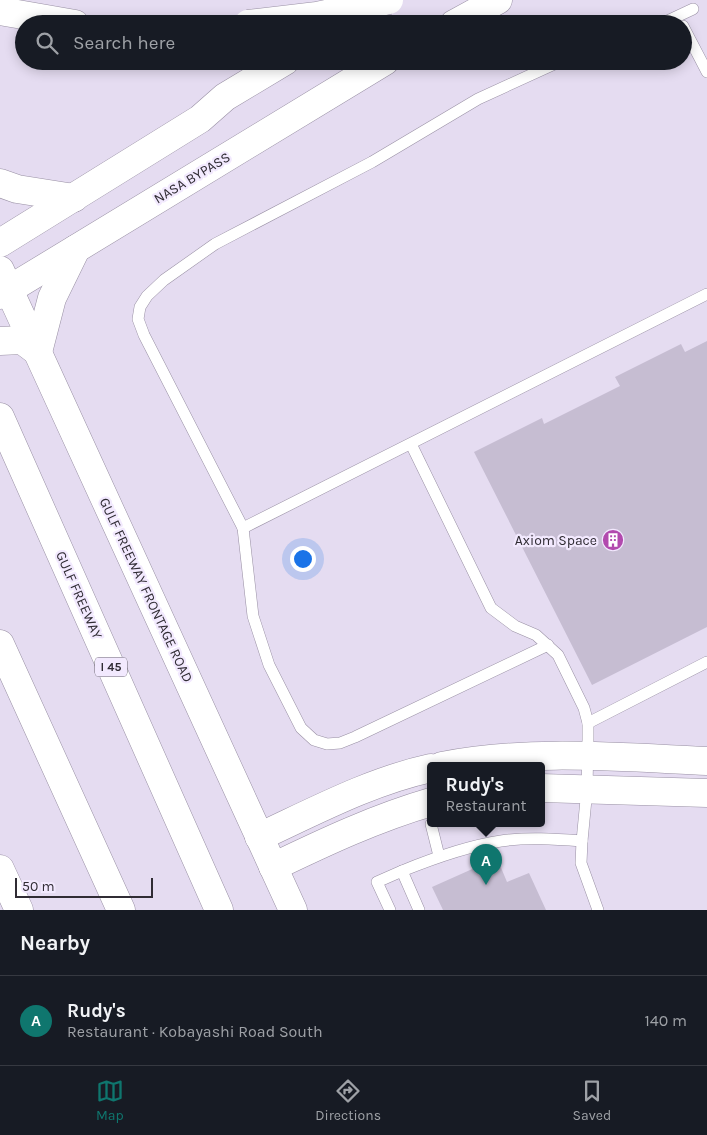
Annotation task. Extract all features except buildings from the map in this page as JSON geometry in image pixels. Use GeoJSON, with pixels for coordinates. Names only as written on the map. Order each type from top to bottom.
{"type":"FeatureCollection","features":[{"type":"Feature","properties":{"kind":"main road"},"geometry":{"type":"LineString","coordinates":[[360,15],[382,0]]}},
{"type":"Feature","properties":{"kind":"main road"},"geometry":{"type":"LineString","coordinates":[[322,15],[389,0]]}},
{"type":"Feature","properties":{"kind":"main road"},"geometry":{"type":"LineString","coordinates":[[470,15],[498,0]]}},
{"type":"Feature","properties":{"kind":"main road"},"geometry":{"type":"LineString","coordinates":[[0,12],[19,15]]}},
{"type":"Feature","properties":{"kind":"main road"},"geometry":{"type":"LineString","coordinates":[[0,243],[200,120],[225,97],[270,70]]}},
{"type":"Feature","properties":{"kind":"main road","name":"NASA BYPASS"},"geometry":{"type":"LineString","coordinates":[[3,285],[76,249],[370,70]]}},
{"type":"Feature","properties":{"kind":"main road"},"geometry":{"type":"LineString","coordinates":[[0,183],[17,188],[74,198]]}},
{"type":"Feature","properties":{"kind":"main road"},"geometry":{"type":"LineString","coordinates":[[0,341],[22,340],[38,352],[52,298],[76,249]]}},
{"type":"Feature","properties":{"kind":"main road","name":"GULF FREEWAY FRONTAGE ROAD"},"geometry":{"type":"LineString","coordinates":[[3,285],[38,352],[293,910]]}},
{"type":"Feature","properties":{"kind":"main road","name":"GULF FREEWAY"},"geometry":{"type":"LineString","coordinates":[[2,420],[220,910]]}},
{"type":"Feature","properties":{"kind":"main road"},"geometry":{"type":"LineString","coordinates":[[0,644],[121,910]]}},
{"type":"Feature","properties":{"kind":"main road"},"geometry":{"type":"LineString","coordinates":[[471,762],[507,757],[587,756],[707,761]]}},
{"type":"Feature","properties":{"kind":"main road"},"geometry":{"type":"LineString","coordinates":[[259,837],[388,780],[427,769]]}},
{"type":"Feature","properties":{"kind":"main road"},"geometry":{"type":"LineString","coordinates":[[545,788],[707,793]]}},
{"type":"Feature","properties":{"kind":"main road"},"geometry":{"type":"LineString","coordinates":[[273,867],[363,825],[399,811],[427,813]]}},
{"type":"Feature","properties":{"kind":"main road"},"geometry":{"type":"LineString","coordinates":[[0,869],[19,910]]}},
{"type":"Feature","properties":{"kind":"lane"},"geometry":{"type":"LineString","coordinates":[[687,15],[693,9]]}},
{"type":"Feature","properties":{"kind":"lane"},"geometry":{"type":"LineString","coordinates":[[692,43],[707,72]]}},
{"type":"Feature","properties":{"kind":"lane"},"geometry":{"type":"LineString","coordinates":[[541,70],[478,99],[372,162],[215,244],[164,280],[147,296],[140,307],[138,319],[144,335],[243,528],[253,616],[269,665],[301,728],[314,740],[327,744],[340,743],[355,737],[548,645]]}},
{"type":"Feature","properties":{"kind":"lane"},"geometry":{"type":"LineString","coordinates":[[243,528],[707,294]]}},
{"type":"Feature","properties":{"kind":"lane"},"geometry":{"type":"LineString","coordinates":[[410,444],[492,608],[515,626],[536,635],[558,655],[584,708],[588,723],[581,863],[598,910]]}},
{"type":"Feature","properties":{"kind":"lane"},"geometry":{"type":"LineString","coordinates":[[588,723],[707,662]]}},
{"type":"Feature","properties":{"kind":"lane"},"geometry":{"type":"LineString","coordinates":[[433,827],[439,856]]}},
{"type":"Feature","properties":{"kind":"lane"},"geometry":{"type":"LineString","coordinates":[[390,910],[377,882],[439,856],[501,841],[540,839],[582,841]]}},
{"type":"Feature","properties":{"kind":"lane"},"geometry":{"type":"LineString","coordinates":[[402,872],[419,910]]}},
{"type":"Feature","properties":{"kind":"place","name":"Axiom Space"},"geometry":{"type":"Point","coordinates":[613,540]}},
{"type":"Feature","properties":{"kind":"place","name":"Rudy's"},"geometry":{"type":"Point","coordinates":[486,885]}}]}
